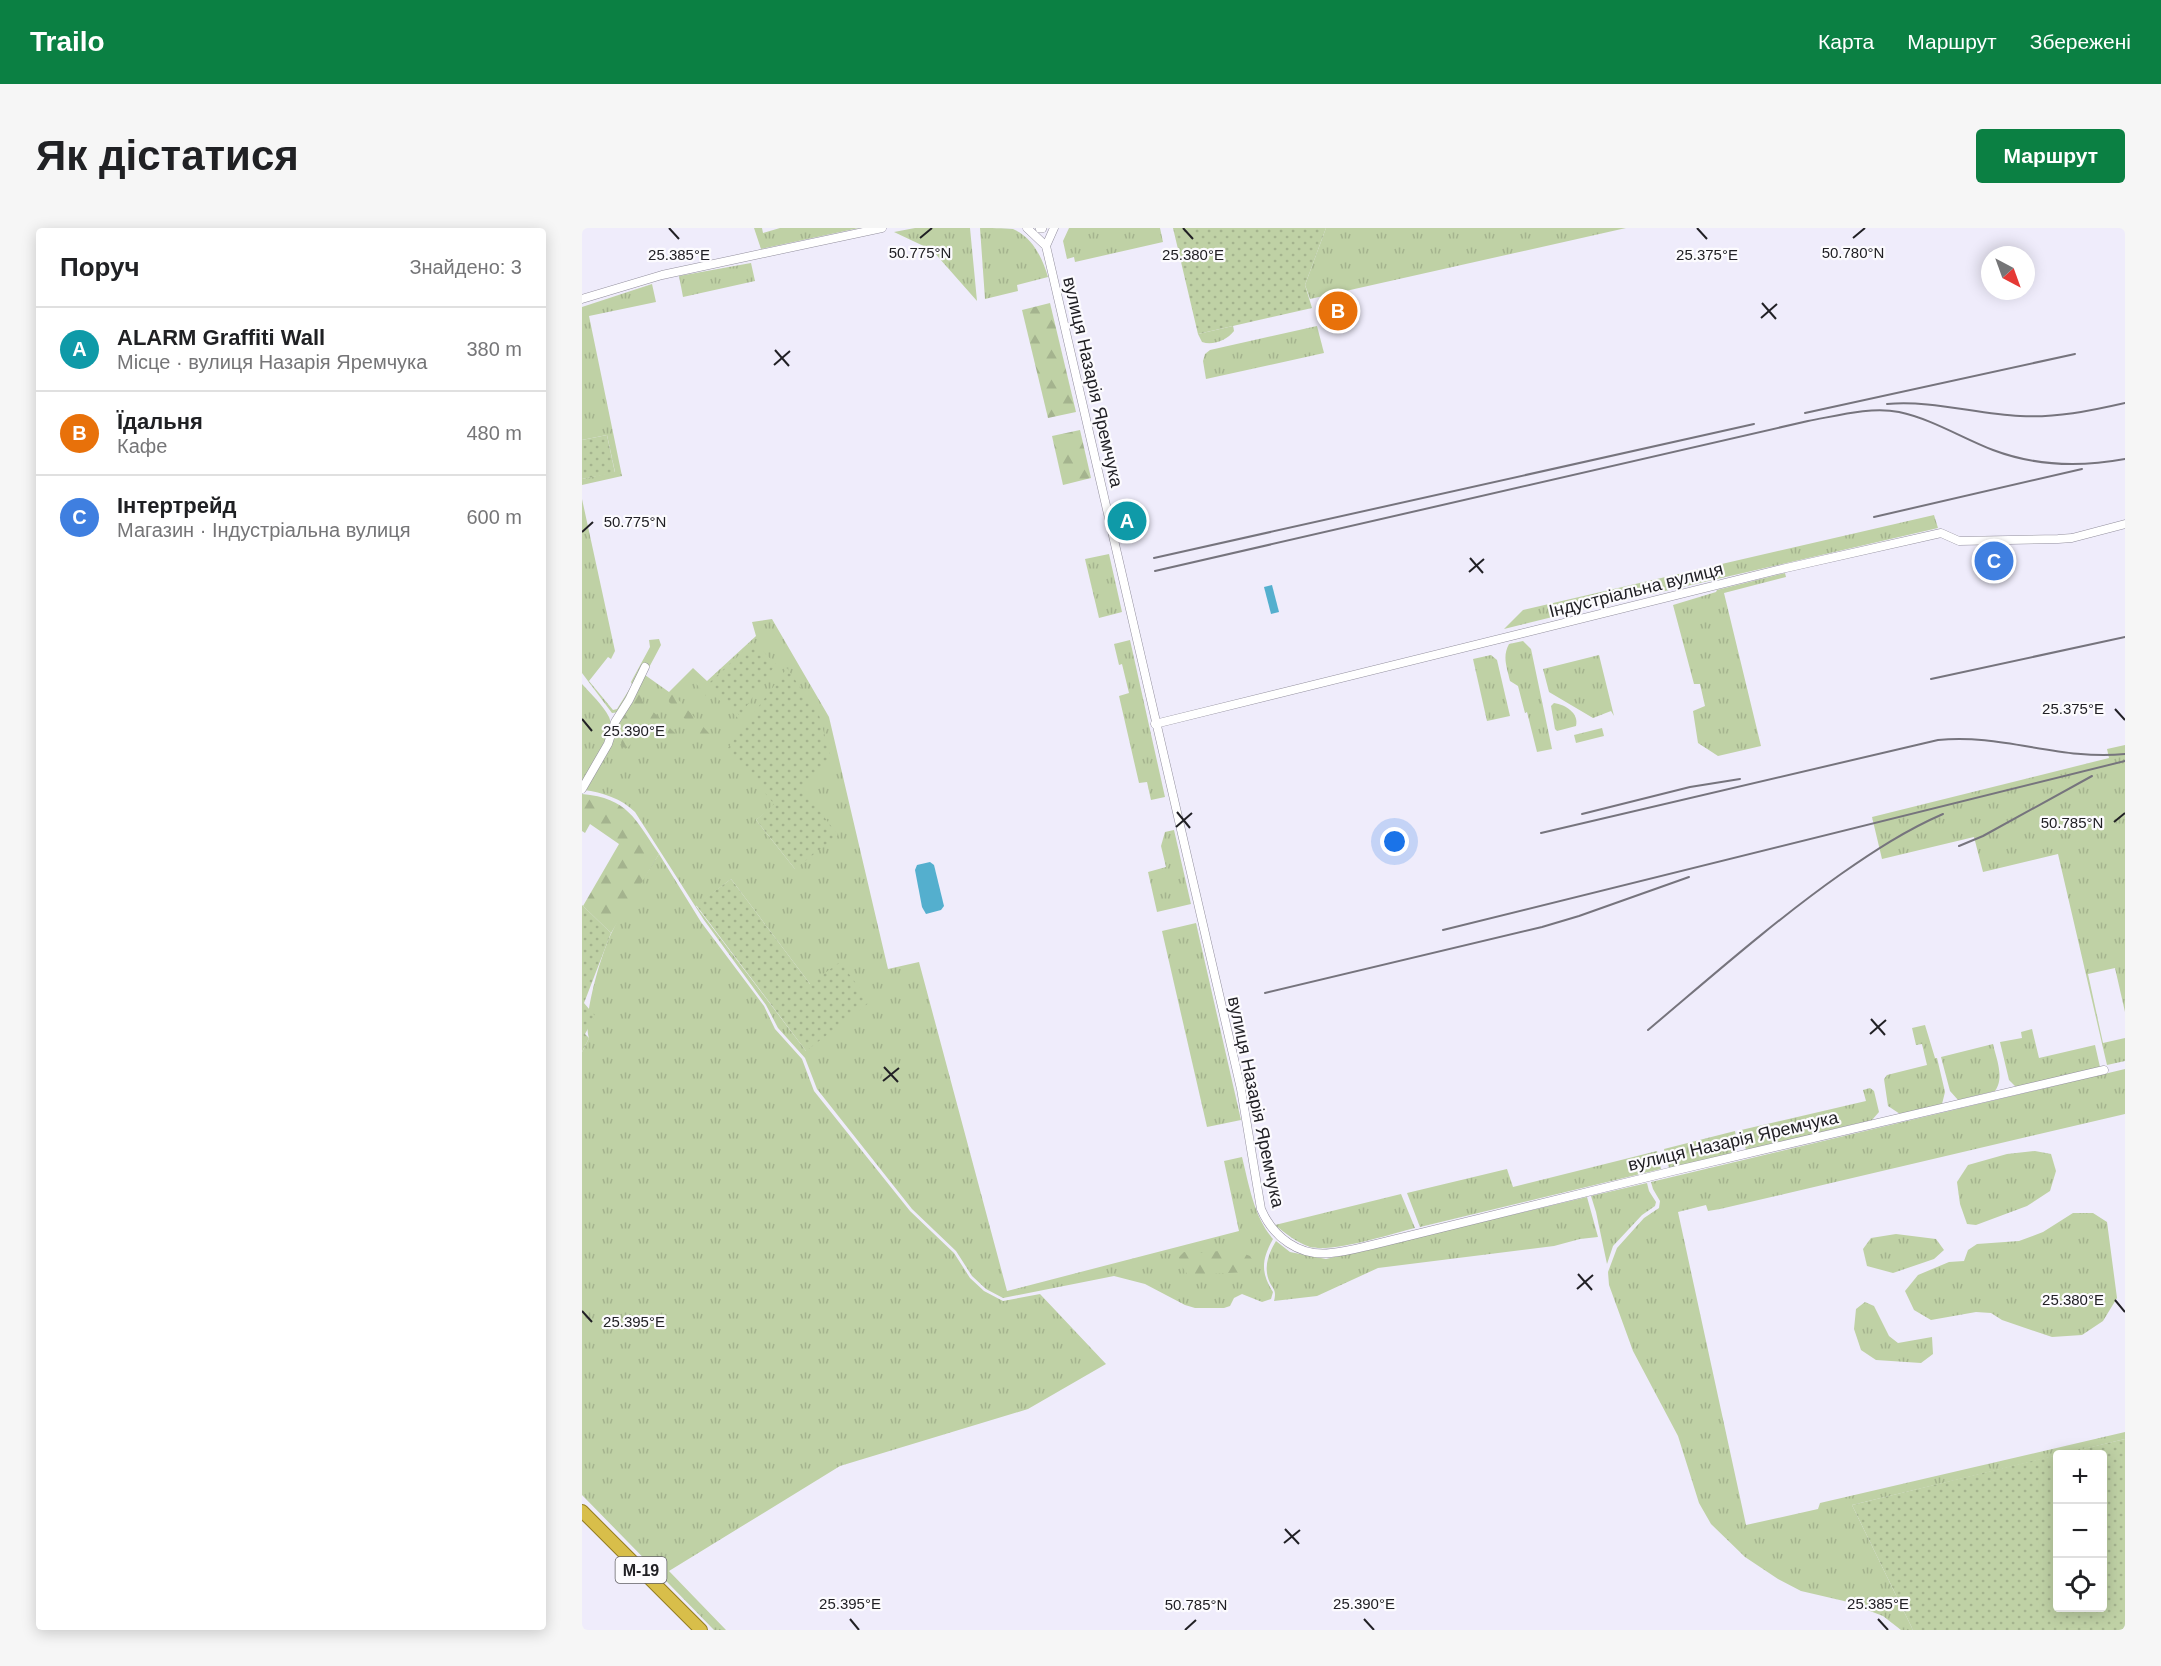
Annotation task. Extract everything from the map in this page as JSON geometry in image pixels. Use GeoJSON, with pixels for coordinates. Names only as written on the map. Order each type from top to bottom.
{"type":"FeatureCollection","features":[{"type":"Feature","properties":{"kind":"highway","name":"М-19"},"geometry":{"type":"LineString","coordinates":[[582,1510],[701,1630]]}},
{"type":"Feature","properties":{"kind":"street"},"geometry":{"type":"LineString","coordinates":[[582,298],[662,275],[882,228]]}},
{"type":"Feature","properties":{"kind":"street"},"geometry":{"type":"LineString","coordinates":[[1028,228],[1046,246],[1054,228]]}},
{"type":"Feature","properties":{"kind":"street","name":"вулиця Назарія Яремчука"},"geometry":{"type":"LineString","coordinates":[[1046,246],[1241,1089],[1261,1209],[1267,1223],[1277,1236],[1288,1243],[1315,1253],[1330,1254],[2104,1070]]}},
{"type":"Feature","properties":{"kind":"street","name":"Індустріальна вулиця"},"geometry":{"type":"LineString","coordinates":[[1155,724],[1786,568],[1941,533],[1959,542],[2058,539],[2072,538],[2125,524]]}},
{"type":"Feature","properties":{"kind":"street"},"geometry":{"type":"LineString","coordinates":[[582,789],[608,744],[615,722],[645,667]]}},
{"type":"Feature","properties":{"kind":"green space"},"geometry":{"type":"Polygon","coordinates":[[[754,228],[762,228],[763,233],[780,228],[859,228],[761,249],[754,228]]]}},
{"type":"Feature","properties":{"kind":"green space"},"geometry":{"type":"Polygon","coordinates":[[[915,228],[970,228],[977,301],[932,250],[894,232],[915,228]]]}},
{"type":"Feature","properties":{"kind":"green space"},"geometry":{"type":"Polygon","coordinates":[[[980,228],[1013,229],[1026,237],[1036,249],[1048,277],[1017,285],[1018,291],[985,299],[980,228]]]}},
{"type":"Feature","properties":{"kind":"green space"},"geometry":{"type":"Polygon","coordinates":[[[1069,228],[1160,228],[1163,242],[1075,262],[1074,257],[1067,259],[1063,241],[1069,228]]]}},
{"type":"Feature","properties":{"kind":"green space"},"geometry":{"type":"Polygon","coordinates":[[[1173,228],[1326,228],[1305,285],[1312,308],[1198,334],[1173,228]]]}},
{"type":"Feature","properties":{"kind":"green space"},"geometry":{"type":"Polygon","coordinates":[[[1326,228],[1626,228],[1310,299],[1305,285],[1326,228]]]}},
{"type":"Feature","properties":{"kind":"green space"},"geometry":{"type":"Polygon","coordinates":[[[751,263],[755,281],[683,297],[679,276],[751,263]]]}},
{"type":"Feature","properties":{"kind":"green space"},"geometry":{"type":"Polygon","coordinates":[[[652,284],[656,302],[589,316],[622,476],[582,485],[582,479],[615,472],[607,435],[582,440],[582,307],[652,284]]]}},
{"type":"Feature","properties":{"kind":"green space"},"geometry":{"type":"Polygon","coordinates":[[[1050,303],[1076,412],[1048,418],[1022,310],[1050,303]]]}},
{"type":"Feature","properties":{"kind":"green space"},"geometry":{"type":"Polygon","coordinates":[[[1233,326],[1234,331],[1231,334],[1215,343],[1202,342],[1198,334],[1233,326]]]}},
{"type":"Feature","properties":{"kind":"green space"},"geometry":{"type":"Polygon","coordinates":[[[1317,326],[1324,353],[1206,379],[1203,361],[1205,354],[1210,350],[1317,326]]]}},
{"type":"Feature","properties":{"kind":"green space"},"geometry":{"type":"Polygon","coordinates":[[[1080,430],[1091,478],[1063,485],[1052,436],[1080,430]]]}},
{"type":"Feature","properties":{"kind":"green space"},"geometry":{"type":"Polygon","coordinates":[[[607,435],[615,473],[582,479],[582,440],[607,435]]]}},
{"type":"Feature","properties":{"kind":"green space"},"geometry":{"type":"Polygon","coordinates":[[[582,499],[615,651],[611,659],[608,657],[589,681],[613,710],[617,709],[632,685],[631,682],[650,647],[649,640],[659,639],[661,645],[645,675],[669,692],[693,668],[707,681],[756,636],[752,622],[772,619],[829,717],[888,969],[919,962],[1007,1291],[1239,1231],[1224,1161],[1242,1157],[1257,1211],[1273,1239],[1264,1266],[1266,1278],[1273,1292],[1271,1299],[1262,1302],[1242,1294],[1234,1298],[1230,1306],[1224,1308],[1195,1308],[1145,1284],[1114,1276],[1003,1298],[986,1289],[972,1276],[956,1251],[912,1209],[817,1089],[805,1058],[778,1028],[766,1005],[704,920],[635,812],[624,803],[611,797],[584,790],[620,712],[612,713],[582,673],[582,499]],[[775,805],[756,820],[795,869],[775,805]],[[731,879],[696,906],[806,1051],[810,984],[731,879]]]}},
{"type":"Feature","properties":{"kind":"green space"},"geometry":{"type":"Polygon","coordinates":[[[1934,515],[1938,528],[1652,594],[1650,587],[1610,597],[1589,608],[1504,629],[1523,610],[1934,515]]]}},
{"type":"Feature","properties":{"kind":"green space"},"geometry":{"type":"Polygon","coordinates":[[[1109,554],[1122,612],[1099,618],[1085,559],[1109,554]]]}},
{"type":"Feature","properties":{"kind":"green space"},"geometry":{"type":"Polygon","coordinates":[[[1785,573],[1786,577],[1724,593],[1761,746],[1718,756],[1698,743],[1693,711],[1705,706],[1700,684],[1694,684],[1673,605],[1717,590],[1785,573]]]}},
{"type":"Feature","properties":{"kind":"green space"},"geometry":{"type":"Polygon","coordinates":[[[1130,640],[1165,797],[1151,800],[1147,782],[1139,783],[1119,696],[1129,693],[1114,644],[1130,640]]]}},
{"type":"Feature","properties":{"kind":"green space"},"geometry":{"type":"Polygon","coordinates":[[[1523,641],[1531,649],[1552,749],[1537,752],[1527,712],[1525,713],[1518,686],[1510,681],[1506,662],[1509,644],[1523,641]]]}},
{"type":"Feature","properties":{"kind":"green space"},"geometry":{"type":"Polygon","coordinates":[[[753,642],[776,664],[741,714],[709,683],[753,642]]]}},
{"type":"Feature","properties":{"kind":"green space"},"geometry":{"type":"Polygon","coordinates":[[[1491,655],[1497,660],[1510,716],[1487,721],[1473,659],[1491,655]]]}},
{"type":"Feature","properties":{"kind":"green space"},"geometry":{"type":"Polygon","coordinates":[[[1599,655],[1614,716],[1611,711],[1593,718],[1549,692],[1543,669],[1599,655]]]}},
{"type":"Feature","properties":{"kind":"green space"},"geometry":{"type":"Polygon","coordinates":[[[787,668],[819,715],[832,761],[801,787],[838,835],[795,869],[756,820],[774,804],[728,748],[787,668]]]}},
{"type":"Feature","properties":{"kind":"green space"},"geometry":{"type":"Polygon","coordinates":[[[700,677],[740,718],[716,697],[706,696],[694,681],[700,677]]]}},
{"type":"Feature","properties":{"kind":"green space"},"geometry":{"type":"Polygon","coordinates":[[[645,679],[642,701],[676,734],[677,738],[673,738],[658,723],[643,716],[633,721],[630,727],[637,738],[627,748],[621,747],[622,718],[645,679]]]}},
{"type":"Feature","properties":{"kind":"green space"},"geometry":{"type":"Polygon","coordinates":[[[582,684],[604,708],[611,724],[602,752],[582,786],[582,684]]]}},
{"type":"Feature","properties":{"kind":"green space"},"geometry":{"type":"Polygon","coordinates":[[[673,694],[718,743],[715,747],[711,747],[669,702],[668,695],[673,694]]]}},
{"type":"Feature","properties":{"kind":"green space"},"geometry":{"type":"Polygon","coordinates":[[[1554,703],[1571,710],[1576,717],[1576,726],[1557,731],[1555,729],[1551,706],[1554,703]]]}},
{"type":"Feature","properties":{"kind":"green space"},"geometry":{"type":"Polygon","coordinates":[[[1602,728],[1604,736],[1576,743],[1574,735],[1602,728]]]}},
{"type":"Feature","properties":{"kind":"green space"},"geometry":{"type":"Polygon","coordinates":[[[2125,745],[2125,1012],[2115,968],[2088,974],[2103,1043],[2125,1038],[2125,1061],[2107,1065],[2058,854],[1983,872],[1974,837],[1882,859],[1872,817],[2109,758],[2107,749],[2125,745]]]}},
{"type":"Feature","properties":{"kind":"green space"},"geometry":{"type":"Polygon","coordinates":[[[582,794],[610,800],[629,812],[659,854],[611,933],[583,906],[619,844],[590,824],[585,833],[582,831],[582,794]]]}},
{"type":"Feature","properties":{"kind":"green space"},"geometry":{"type":"Polygon","coordinates":[[[1174,830],[1191,904],[1157,912],[1148,872],[1166,867],[1161,846],[1165,832],[1174,830]]]}},
{"type":"Feature","properties":{"kind":"green space"},"geometry":{"type":"Polygon","coordinates":[[[659,854],[701,922],[764,1006],[775,1029],[802,1059],[814,1091],[910,1211],[954,1253],[970,1278],[984,1291],[1003,1301],[1040,1294],[1106,1364],[1028,1409],[840,1466],[669,1571],[726,1630],[714,1630],[582,1495],[582,1052],[589,1038],[590,1002],[607,944],[622,913],[659,854]]]}},
{"type":"Feature","properties":{"kind":"green space"},"geometry":{"type":"Polygon","coordinates":[[[731,879],[810,984],[840,962],[870,1002],[806,1051],[696,905],[731,879]]]}},
{"type":"Feature","properties":{"kind":"green space"},"geometry":{"type":"Polygon","coordinates":[[[582,905],[611,933],[584,1003],[595,1016],[585,1034],[589,1038],[582,1052],[582,905]]]}},
{"type":"Feature","properties":{"kind":"green space"},"geometry":{"type":"Polygon","coordinates":[[[1196,923],[1241,1120],[1207,1127],[1162,931],[1196,923]]]}},
{"type":"Feature","properties":{"kind":"green space"},"geometry":{"type":"Polygon","coordinates":[[[1925,1025],[1935,1058],[1937,1058],[1945,1092],[1942,1104],[1900,1114],[1888,1106],[1884,1079],[1887,1075],[1927,1065],[1922,1044],[1916,1045],[1912,1028],[1925,1025]]]}},
{"type":"Feature","properties":{"kind":"green space"},"geometry":{"type":"Polygon","coordinates":[[[2032,1029],[2039,1058],[2095,1045],[2100,1067],[2016,1087],[2009,1080],[2000,1042],[2022,1038],[2021,1032],[2032,1029]]]}},
{"type":"Feature","properties":{"kind":"green space"},"geometry":{"type":"Polygon","coordinates":[[[1993,1044],[2000,1074],[1995,1091],[1958,1100],[1950,1091],[1941,1057],[1993,1044]]]}},
{"type":"Feature","properties":{"kind":"green space"},"geometry":{"type":"Polygon","coordinates":[[[2125,1069],[2125,1114],[1720,1209],[1708,1211],[1706,1205],[1678,1212],[1746,1525],[1818,1509],[1820,1503],[2125,1432],[2125,1439],[2080,1450],[2053,1450],[2053,1456],[1852,1505],[1913,1630],[1901,1630],[1883,1616],[1844,1601],[1801,1591],[1778,1579],[1745,1557],[1711,1524],[1699,1503],[1678,1436],[1633,1351],[1609,1285],[1608,1272],[1617,1248],[1644,1218],[1659,1208],[1660,1201],[1651,1182],[2125,1069]]]}},
{"type":"Feature","properties":{"kind":"green space"},"geometry":{"type":"Polygon","coordinates":[[[1870,1088],[1874,1091],[1879,1112],[1872,1120],[1746,1150],[1741,1130],[1866,1101],[1863,1090],[1870,1088]]]}},
{"type":"Feature","properties":{"kind":"green space"},"geometry":{"type":"Polygon","coordinates":[[[1735,1131],[1737,1142],[1734,1153],[1669,1168],[1664,1149],[1735,1131]]]}},
{"type":"Feature","properties":{"kind":"green space"},"geometry":{"type":"Polygon","coordinates":[[[1657,1151],[1661,1169],[1420,1227],[1407,1193],[1507,1169],[1513,1187],[1657,1151]]]}},
{"type":"Feature","properties":{"kind":"green space"},"geometry":{"type":"Polygon","coordinates":[[[2035,1151],[2051,1154],[2056,1171],[2050,1191],[2027,1206],[1976,1225],[1967,1224],[1960,1204],[1957,1182],[1968,1165],[2007,1154],[2035,1151]]]}},
{"type":"Feature","properties":{"kind":"green space"},"geometry":{"type":"Polygon","coordinates":[[[1647,1183],[1656,1202],[1655,1206],[1642,1215],[1613,1246],[1607,1264],[1591,1196],[1647,1183]]]}},
{"type":"Feature","properties":{"kind":"green space"},"geometry":{"type":"Polygon","coordinates":[[[1401,1194],[1415,1228],[1362,1242],[1332,1247],[1310,1247],[1287,1235],[1275,1225],[1401,1194]]]}},
{"type":"Feature","properties":{"kind":"green space"},"geometry":{"type":"Polygon","coordinates":[[[1587,1197],[1598,1237],[1554,1246],[1378,1268],[1317,1296],[1274,1301],[1275,1292],[1268,1277],[1267,1267],[1276,1241],[1290,1252],[1326,1259],[1587,1197]]]}},
{"type":"Feature","properties":{"kind":"green space"},"geometry":{"type":"Polygon","coordinates":[[[2073,1213],[2093,1213],[2107,1222],[2117,1298],[2103,1321],[2082,1335],[2052,1337],[2002,1320],[1991,1313],[1976,1312],[1931,1320],[1914,1310],[1905,1291],[1918,1275],[1949,1262],[1964,1261],[1968,1250],[1977,1244],[2019,1241],[2043,1232],[2073,1213]]]}},
{"type":"Feature","properties":{"kind":"green space"},"geometry":{"type":"Polygon","coordinates":[[[1896,1234],[1936,1239],[1944,1250],[1934,1259],[1893,1273],[1867,1266],[1863,1249],[1871,1238],[1896,1234]]]}},
{"type":"Feature","properties":{"kind":"green space"},"geometry":{"type":"Polygon","coordinates":[[[1232,1249],[1250,1256],[1255,1264],[1248,1272],[1188,1275],[1180,1264],[1179,1257],[1184,1252],[1204,1253],[1232,1249]]]}},
{"type":"Feature","properties":{"kind":"green space"},"geometry":{"type":"Polygon","coordinates":[[[1865,1302],[1874,1306],[1889,1336],[1898,1343],[1932,1337],[1933,1354],[1921,1363],[1876,1360],[1861,1350],[1854,1329],[1856,1309],[1865,1302]]]}},
{"type":"Feature","properties":{"kind":"green space"},"geometry":{"type":"Polygon","coordinates":[[[2125,1439],[2125,1630],[1913,1630],[1852,1505],[2053,1456],[2053,1612],[2107,1612],[2107,1450],[2078,1450],[2125,1439]]]}},
{"type":"Feature","properties":{"kind":"water"},"geometry":{"type":"Polygon","coordinates":[[[1272,585],[1279,612],[1271,614],[1264,587],[1272,585]]]}},
{"type":"Feature","properties":{"kind":"water"},"geometry":{"type":"Polygon","coordinates":[[[930,862],[934,865],[944,906],[941,910],[926,914],[922,907],[915,870],[917,865],[930,862]]]}},
{"type":"Feature","properties":{"kind":"railway"},"geometry":{"type":"LineString","coordinates":[[1805,413],[2075,354]]}},
{"type":"Feature","properties":{"kind":"railway"},"geometry":{"type":"LineString","coordinates":[[1887,404],[1921,404],[2003,415],[2047,416],[2125,403]]}},
{"type":"Feature","properties":{"kind":"railway"},"geometry":{"type":"LineString","coordinates":[[1155,571],[1808,421],[1865,411],[1888,410],[1911,415],[1993,450],[2025,459],[2058,464],[2125,459]]}},
{"type":"Feature","properties":{"kind":"railway"},"geometry":{"type":"LineString","coordinates":[[1154,558],[1754,424]]}},
{"type":"Feature","properties":{"kind":"railway"},"geometry":{"type":"LineString","coordinates":[[1874,517],[2082,469]]}},
{"type":"Feature","properties":{"kind":"railway"},"geometry":{"type":"LineString","coordinates":[[1931,679],[2125,637]]}},
{"type":"Feature","properties":{"kind":"railway"},"geometry":{"type":"LineString","coordinates":[[1541,833],[1938,740],[1985,740],[2078,754],[2125,754]]}},
{"type":"Feature","properties":{"kind":"railway"},"geometry":{"type":"LineString","coordinates":[[1443,930],[2125,761]]}},
{"type":"Feature","properties":{"kind":"railway"},"geometry":{"type":"LineString","coordinates":[[1959,846],[1983,836],[2092,776]]}},
{"type":"Feature","properties":{"kind":"railway"},"geometry":{"type":"LineString","coordinates":[[1582,814],[1690,787],[1740,779]]}},
{"type":"Feature","properties":{"kind":"railway"},"geometry":{"type":"LineString","coordinates":[[1648,1030],[1816,892],[1890,841],[1943,814]]}},
{"type":"Feature","properties":{"kind":"railway"},"geometry":{"type":"LineString","coordinates":[[1265,993],[1542,927],[1689,877]]}},
{"type":"Feature","properties":{"kind":"place","name":"Їдальня"},"geometry":{"type":"Point","coordinates":[1338,311]}},
{"type":"Feature","properties":{"kind":"place","name":"ALARM Graffiti Wall"},"geometry":{"type":"Point","coordinates":[1127,521]}},
{"type":"Feature","properties":{"kind":"place","name":"Інтертрейд"},"geometry":{"type":"Point","coordinates":[1994,561]}}]}
